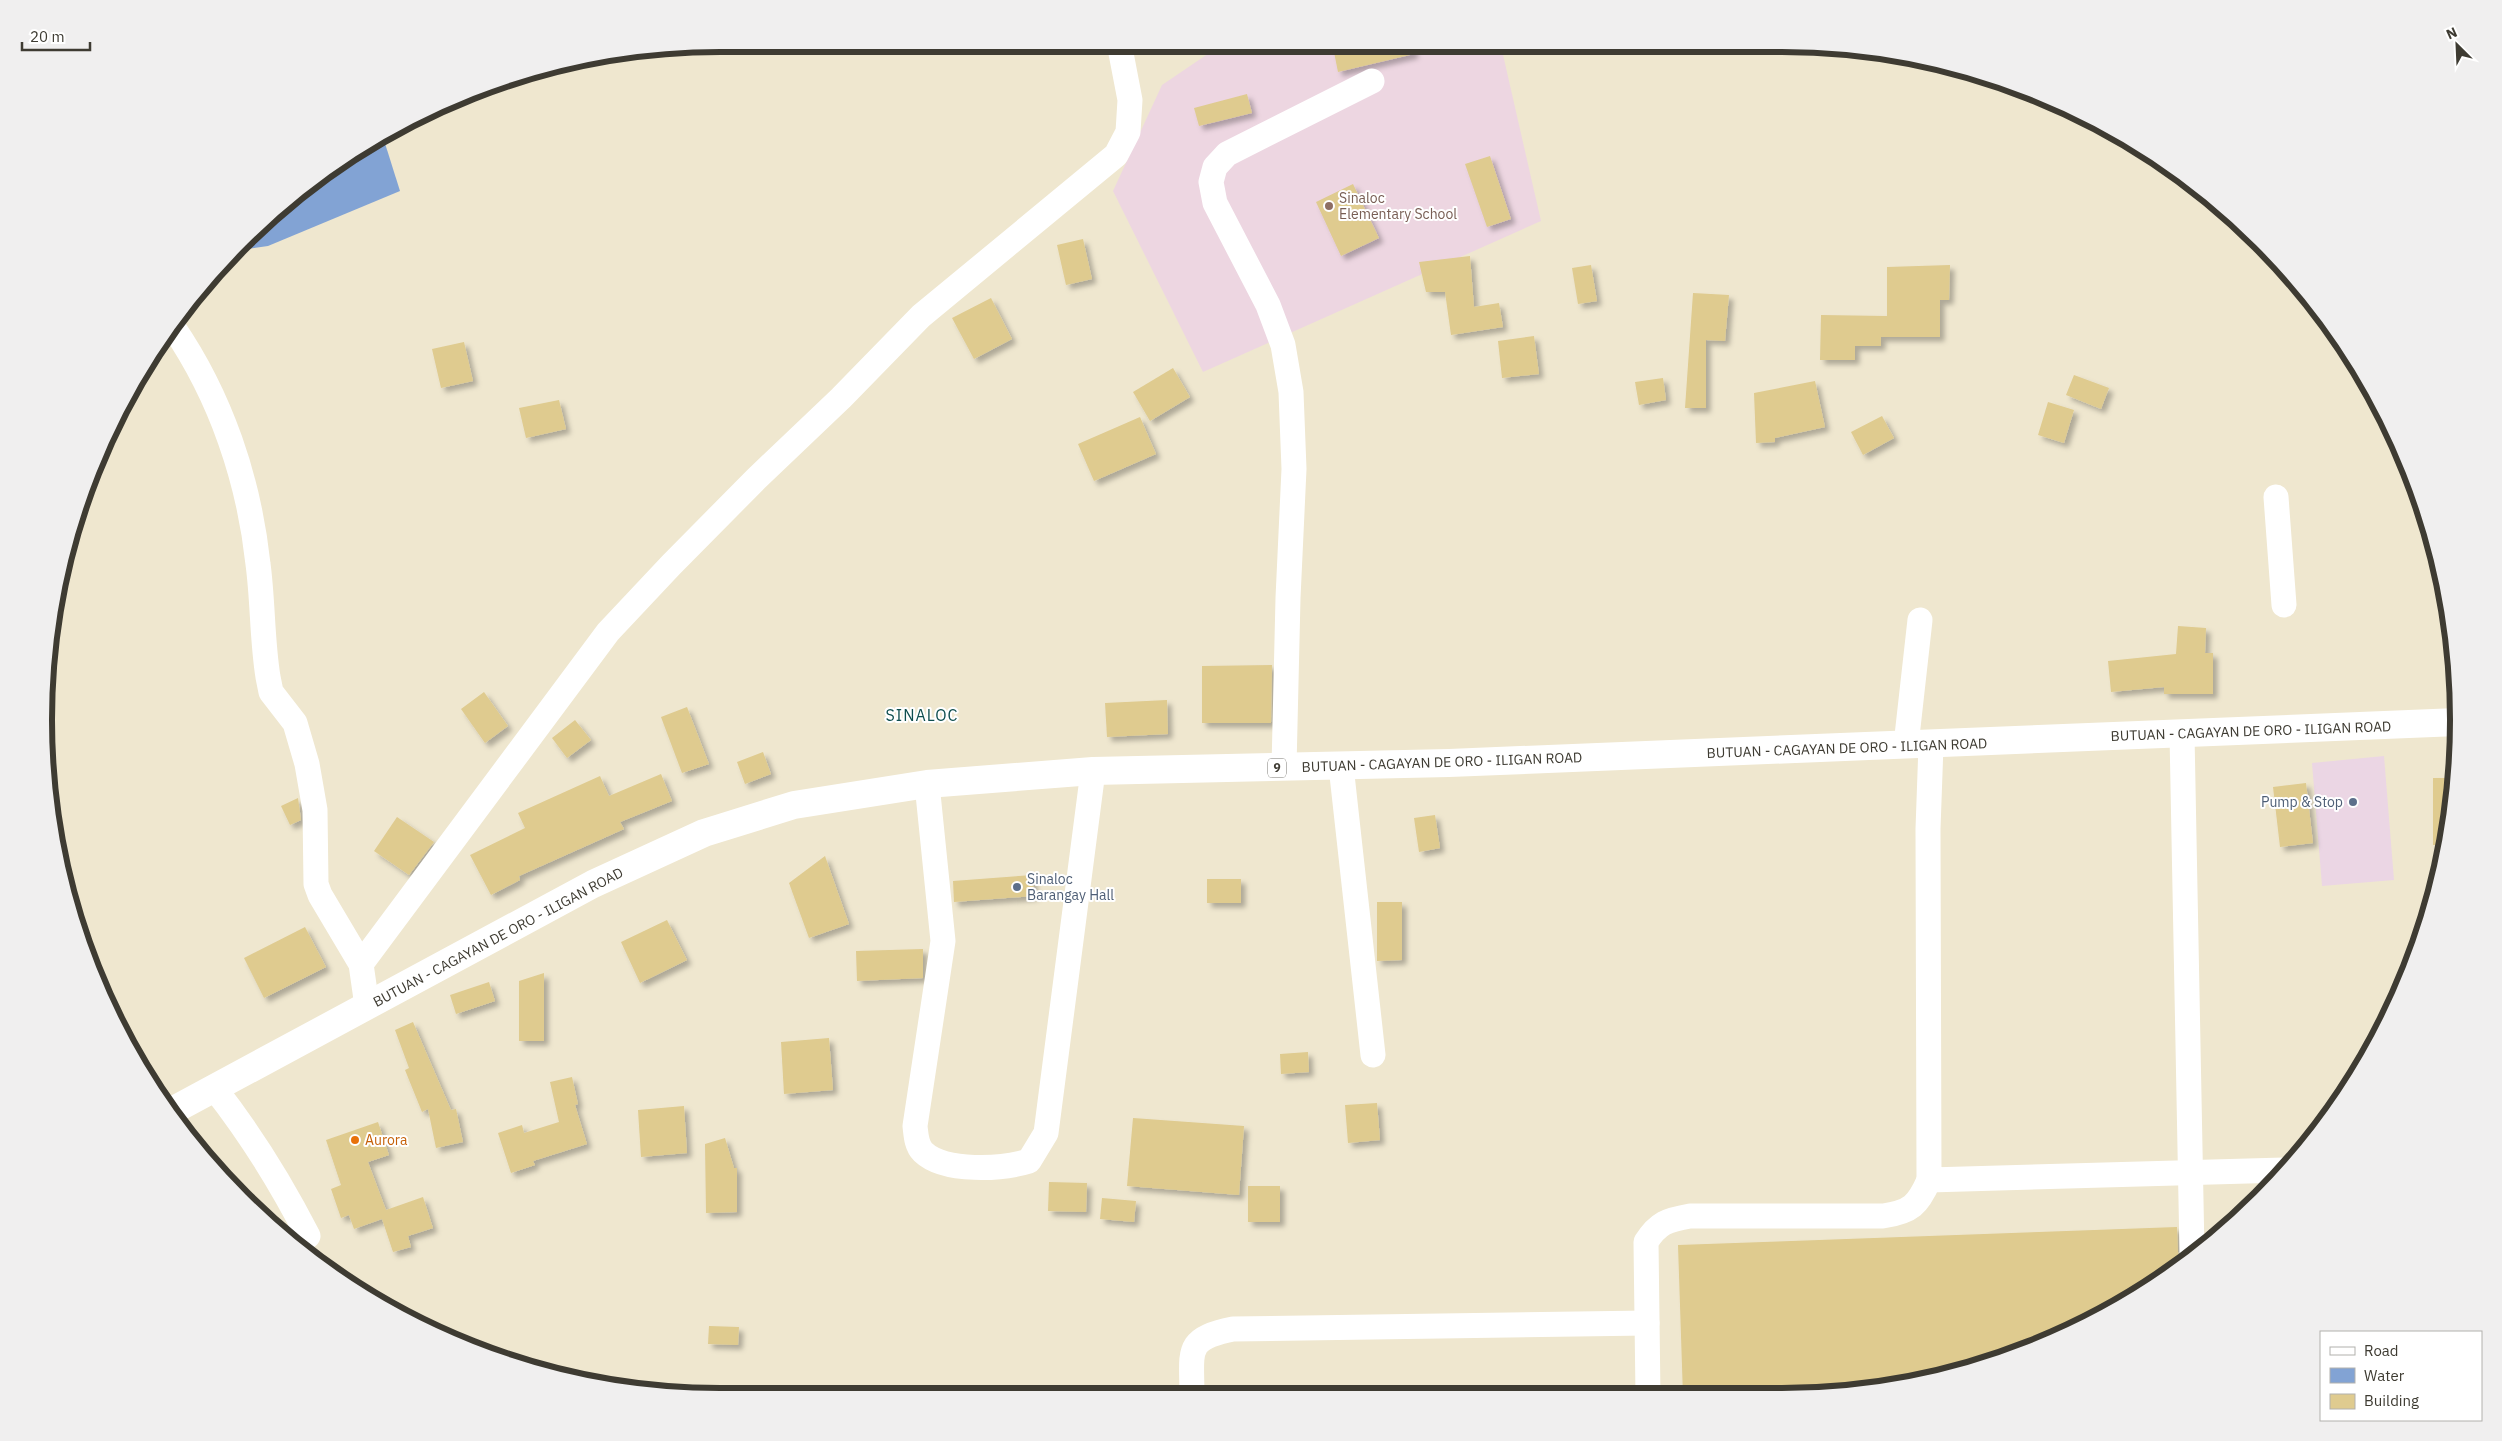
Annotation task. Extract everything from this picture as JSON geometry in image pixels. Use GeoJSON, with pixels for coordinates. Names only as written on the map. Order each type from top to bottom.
{"type":"FeatureCollection","features":[{"type":"Feature","properties":{"kind":"highway","name":"BUTUAN - CAGAYAN DE ORO - ILIGAN ROAD"},"geometry":{"type":"LineString","coordinates":[[177,1108],[593,884],[704,833],[794,805],[927,784],[1094,771],[1341,766],[1919,745],[2450,722]]}},
{"type":"Feature","properties":{"kind":"street"},"geometry":{"type":"LineString","coordinates":[[361,964],[614,626],[749,486],[841,398],[921,316],[1116,155],[1128,132],[1130,100],[1121,52]]}},
{"type":"Feature","properties":{"kind":"street"},"geometry":{"type":"LineString","coordinates":[[1284,767],[1288,598],[1294,469],[1291,392],[1283,345],[1268,306],[1215,203],[1211,182],[1215,166],[1228,154],[1372,80]]}},
{"type":"Feature","properties":{"kind":"street"},"geometry":{"type":"LineString","coordinates":[[176,334],[204,381],[236,452],[251,512],[258,564],[268,677],[272,692],[295,724],[307,764],[315,810],[316,884],[320,895],[361,964],[367,1006]]}},
{"type":"Feature","properties":{"kind":"street"},"geometry":{"type":"LineString","coordinates":[[2276,497],[2284,605]]}},
{"type":"Feature","properties":{"kind":"street"},"geometry":{"type":"LineString","coordinates":[[1648,1388],[1646,1242],[1654,1229],[1670,1219],[1708,1215],[1883,1216],[1912,1208],[1922,1196],[1929,1180],[1928,829],[1919,745],[1920,620]]}},
{"type":"Feature","properties":{"kind":"street"},"geometry":{"type":"LineString","coordinates":[[2182,734],[2192,1247]]}},
{"type":"Feature","properties":{"kind":"street"},"geometry":{"type":"LineString","coordinates":[[1341,766],[1373,1055]]}},
{"type":"Feature","properties":{"kind":"street"},"geometry":{"type":"LineString","coordinates":[[927,784],[943,940],[915,1126],[916,1140],[923,1152],[944,1163],[973,1168],[1010,1166],[1029,1160],[1046,1133],[1094,771]]}},
{"type":"Feature","properties":{"kind":"street"},"geometry":{"type":"LineString","coordinates":[[215,1088],[283,1186],[308,1236]]}},
{"type":"Feature","properties":{"kind":"street"},"geometry":{"type":"LineString","coordinates":[[1929,1180],[2275,1170]]}},
{"type":"Feature","properties":{"kind":"street"},"geometry":{"type":"LineString","coordinates":[[1192,1388],[1192,1355],[1196,1343],[1210,1334],[1233,1329],[1647,1323]]}},
{"type":"Feature","properties":{"kind":"shaded area","name":"Sinaloc Elementary School"},"geometry":{"type":"Polygon","coordinates":[[[1211,52],[1502,52],[1541,221],[1203,372],[1113,191],[1162,85],[1211,52]]]}},
{"type":"Feature","properties":{"kind":"shaded area"},"geometry":{"type":"Polygon","coordinates":[[[2384,756],[2394,880],[2322,886],[2312,763],[2384,756]]]}},
{"type":"Feature","properties":{"kind":"water"},"geometry":{"type":"Polygon","coordinates":[[[385,143],[400,191],[268,246],[247,249],[280,218],[314,191],[349,165],[385,143]]]}},
{"type":"Feature","properties":{"kind":"building"},"geometry":{"type":"Polygon","coordinates":[[[1334,52],[1414,52],[1414,54],[1338,72],[1334,52]]]}},
{"type":"Feature","properties":{"kind":"building"},"geometry":{"type":"Polygon","coordinates":[[[1247,94],[1252,113],[1199,126],[1194,108],[1247,94]]]}},
{"type":"Feature","properties":{"kind":"building"},"geometry":{"type":"Polygon","coordinates":[[[1490,156],[1511,219],[1487,227],[1465,164],[1490,156]]]}},
{"type":"Feature","properties":{"kind":"building"},"geometry":{"type":"Polygon","coordinates":[[[1353,184],[1379,238],[1341,256],[1316,202],[1353,184]]]}},
{"type":"Feature","properties":{"kind":"building"},"geometry":{"type":"Polygon","coordinates":[[[1083,239],[1092,279],[1066,285],[1057,245],[1083,239]]]}},
{"type":"Feature","properties":{"kind":"building"},"geometry":{"type":"Polygon","coordinates":[[[1470,256],[1474,307],[1499,303],[1503,327],[1451,335],[1445,292],[1426,292],[1419,262],[1470,256]]]}},
{"type":"Feature","properties":{"kind":"building"},"geometry":{"type":"Polygon","coordinates":[[[1591,265],[1597,301],[1578,304],[1572,268],[1591,265]]]}},
{"type":"Feature","properties":{"kind":"building"},"geometry":{"type":"Polygon","coordinates":[[[1950,265],[1949,300],[1940,300],[1940,337],[1881,337],[1881,346],[1855,346],[1855,360],[1820,360],[1821,315],[1887,316],[1887,267],[1950,265]]]}},
{"type":"Feature","properties":{"kind":"building"},"geometry":{"type":"Polygon","coordinates":[[[1693,293],[1729,295],[1725,341],[1706,340],[1706,408],[1685,408],[1693,293]]]}},
{"type":"Feature","properties":{"kind":"building"},"geometry":{"type":"Polygon","coordinates":[[[991,298],[1012,339],[974,359],[952,318],[991,298]]]}},
{"type":"Feature","properties":{"kind":"building"},"geometry":{"type":"Polygon","coordinates":[[[1534,336],[1539,374],[1502,378],[1498,341],[1534,336]]]}},
{"type":"Feature","properties":{"kind":"building"},"geometry":{"type":"Polygon","coordinates":[[[464,342],[473,381],[441,388],[432,349],[464,342]]]}},
{"type":"Feature","properties":{"kind":"building"},"geometry":{"type":"Polygon","coordinates":[[[1173,368],[1190,397],[1150,421],[1133,392],[1173,368]]]}},
{"type":"Feature","properties":{"kind":"building"},"geometry":{"type":"Polygon","coordinates":[[[2074,375],[2109,388],[2101,409],[2066,395],[2074,375]]]}},
{"type":"Feature","properties":{"kind":"building"},"geometry":{"type":"Polygon","coordinates":[[[1663,378],[1666,400],[1639,405],[1635,382],[1663,378]]]}},
{"type":"Feature","properties":{"kind":"building"},"geometry":{"type":"Polygon","coordinates":[[[1815,381],[1825,427],[1775,438],[1775,442],[1756,443],[1754,393],[1815,381]]]}},
{"type":"Feature","properties":{"kind":"building"},"geometry":{"type":"Polygon","coordinates":[[[559,400],[566,429],[526,438],[519,408],[559,400]]]}},
{"type":"Feature","properties":{"kind":"building"},"geometry":{"type":"Polygon","coordinates":[[[2048,402],[2074,410],[2064,443],[2038,435],[2048,402]]]}},
{"type":"Feature","properties":{"kind":"building"},"geometry":{"type":"Polygon","coordinates":[[[1882,416],[1894,438],[1863,455],[1851,432],[1882,416]]]}},
{"type":"Feature","properties":{"kind":"building"},"geometry":{"type":"Polygon","coordinates":[[[1140,417],[1156,454],[1094,481],[1078,444],[1140,417]]]}},
{"type":"Feature","properties":{"kind":"building"},"geometry":{"type":"Polygon","coordinates":[[[2178,626],[2206,628],[2205,653],[2213,653],[2213,694],[2164,694],[2164,687],[2111,692],[2108,661],[2176,654],[2178,626]]]}},
{"type":"Feature","properties":{"kind":"building"},"geometry":{"type":"Polygon","coordinates":[[[1272,665],[1271,723],[1202,723],[1202,666],[1272,665]]]}},
{"type":"Feature","properties":{"kind":"building"},"geometry":{"type":"Polygon","coordinates":[[[484,692],[508,726],[485,743],[461,709],[484,692]]]}},
{"type":"Feature","properties":{"kind":"building"},"geometry":{"type":"Polygon","coordinates":[[[1167,700],[1168,734],[1107,737],[1105,703],[1167,700]]]}},
{"type":"Feature","properties":{"kind":"building"},"geometry":{"type":"Polygon","coordinates":[[[687,707],[709,764],[682,773],[661,717],[687,707]]]}},
{"type":"Feature","properties":{"kind":"building"},"geometry":{"type":"Polygon","coordinates":[[[575,720],[591,740],[567,758],[552,738],[575,720]]]}},
{"type":"Feature","properties":{"kind":"building"},"geometry":{"type":"Polygon","coordinates":[[[763,752],[771,774],[745,784],[737,762],[763,752]]]}},
{"type":"Feature","properties":{"kind":"building"},"geometry":{"type":"Polygon","coordinates":[[[661,774],[672,801],[620,822],[624,829],[519,876],[520,880],[491,895],[470,855],[525,828],[518,813],[600,776],[609,796],[661,774]]]}},
{"type":"Feature","properties":{"kind":"building"},"geometry":{"type":"Polygon","coordinates":[[[2433,778],[2447,778],[2438,845],[2433,845],[2433,778]]]}},
{"type":"Feature","properties":{"kind":"building"},"geometry":{"type":"Polygon","coordinates":[[[2306,783],[2313,843],[2280,847],[2273,787],[2306,783]]]}},
{"type":"Feature","properties":{"kind":"building"},"geometry":{"type":"Polygon","coordinates":[[[298,798],[301,820],[290,825],[281,806],[298,798]]]}},
{"type":"Feature","properties":{"kind":"building"},"geometry":{"type":"Polygon","coordinates":[[[1435,815],[1440,848],[1419,852],[1414,818],[1435,815]]]}},
{"type":"Feature","properties":{"kind":"building"},"geometry":{"type":"Polygon","coordinates":[[[397,817],[434,842],[409,875],[374,851],[397,817]]]}},
{"type":"Feature","properties":{"kind":"building"},"geometry":{"type":"Polygon","coordinates":[[[825,856],[849,924],[809,938],[789,883],[825,856]]]}},
{"type":"Feature","properties":{"kind":"building"},"geometry":{"type":"Polygon","coordinates":[[[1032,875],[1034,896],[954,902],[953,881],[1032,875]]]}},
{"type":"Feature","properties":{"kind":"building"},"geometry":{"type":"Polygon","coordinates":[[[1207,879],[1241,879],[1241,903],[1207,903],[1207,879]]]}},
{"type":"Feature","properties":{"kind":"building"},"geometry":{"type":"Polygon","coordinates":[[[1377,902],[1402,902],[1402,960],[1377,961],[1377,902]]]}},
{"type":"Feature","properties":{"kind":"building"},"geometry":{"type":"Polygon","coordinates":[[[667,920],[687,960],[640,983],[621,942],[667,920]]]}},
{"type":"Feature","properties":{"kind":"building"},"geometry":{"type":"Polygon","coordinates":[[[305,927],[326,967],[264,998],[244,958],[305,927]]]}},
{"type":"Feature","properties":{"kind":"building"},"geometry":{"type":"Polygon","coordinates":[[[923,949],[923,978],[857,981],[856,951],[923,949]]]}},
{"type":"Feature","properties":{"kind":"building"},"geometry":{"type":"Polygon","coordinates":[[[544,973],[544,1041],[519,1041],[519,981],[544,973]]]}},
{"type":"Feature","properties":{"kind":"building"},"geometry":{"type":"Polygon","coordinates":[[[489,982],[495,1001],[456,1014],[450,995],[489,982]]]}},
{"type":"Feature","properties":{"kind":"building"},"geometry":{"type":"Polygon","coordinates":[[[413,1022],[451,1110],[456,1109],[463,1142],[436,1148],[428,1109],[422,1112],[405,1070],[409,1068],[395,1030],[413,1022]]]}},
{"type":"Feature","properties":{"kind":"building"},"geometry":{"type":"Polygon","coordinates":[[[829,1038],[833,1090],[784,1094],[781,1042],[829,1038]]]}},
{"type":"Feature","properties":{"kind":"building"},"geometry":{"type":"Polygon","coordinates":[[[1308,1052],[1309,1072],[1281,1074],[1280,1054],[1308,1052]]]}},
{"type":"Feature","properties":{"kind":"building"},"geometry":{"type":"Polygon","coordinates":[[[572,1077],[578,1104],[575,1105],[587,1144],[533,1161],[535,1165],[511,1173],[498,1133],[522,1125],[524,1133],[559,1122],[550,1082],[572,1077]]]}},
{"type":"Feature","properties":{"kind":"building"},"geometry":{"type":"Polygon","coordinates":[[[1377,1103],[1380,1140],[1348,1143],[1345,1105],[1377,1103]]]}},
{"type":"Feature","properties":{"kind":"building"},"geometry":{"type":"Polygon","coordinates":[[[684,1106],[687,1153],[641,1157],[638,1110],[684,1106]]]}},
{"type":"Feature","properties":{"kind":"building"},"geometry":{"type":"Polygon","coordinates":[[[1133,1118],[1244,1126],[1239,1195],[1127,1186],[1133,1118]]]}},
{"type":"Feature","properties":{"kind":"building"},"geometry":{"type":"Polygon","coordinates":[[[378,1122],[389,1155],[368,1162],[386,1210],[423,1197],[433,1228],[408,1236],[411,1247],[393,1252],[382,1219],[354,1229],[349,1215],[341,1218],[331,1189],[341,1185],[326,1140],[378,1122]]]}},
{"type":"Feature","properties":{"kind":"building"},"geometry":{"type":"Polygon","coordinates":[[[725,1138],[734,1168],[737,1168],[737,1212],[706,1213],[705,1144],[725,1138]]]}},
{"type":"Feature","properties":{"kind":"building"},"geometry":{"type":"Polygon","coordinates":[[[1049,1182],[1087,1183],[1086,1212],[1048,1211],[1049,1182]]]}},
{"type":"Feature","properties":{"kind":"building"},"geometry":{"type":"Polygon","coordinates":[[[1248,1186],[1280,1186],[1280,1222],[1248,1222],[1248,1186]]]}},
{"type":"Feature","properties":{"kind":"building"},"geometry":{"type":"Polygon","coordinates":[[[1102,1198],[1136,1201],[1134,1222],[1100,1219],[1102,1198]]]}},
{"type":"Feature","properties":{"kind":"building"},"geometry":{"type":"Polygon","coordinates":[[[2177,1227],[2179,1257],[2153,1276],[2077,1320],[2037,1338],[1954,1366],[1912,1376],[1869,1383],[1825,1387],[1683,1388],[1678,1245],[2177,1227]]]}},
{"type":"Feature","properties":{"kind":"building"},"geometry":{"type":"Polygon","coordinates":[[[709,1326],[739,1327],[738,1345],[708,1344],[709,1326]]]}},
{"type":"Feature","properties":{"kind":"place","name":"Sinaloc Elementary School"},"geometry":{"type":"Point","coordinates":[1329,206]}},
{"type":"Feature","properties":{"kind":"place","name":"Pump & Stop"},"geometry":{"type":"Point","coordinates":[2353,802]}},
{"type":"Feature","properties":{"kind":"place","name":"Sinaloc Barangay Hall"},"geometry":{"type":"Point","coordinates":[1017,887]}},
{"type":"Feature","properties":{"kind":"place","name":"Aurora"},"geometry":{"type":"Point","coordinates":[355,1140]}},
{"type":"Feature","properties":{"kind":"district","name":"SINALOC"},"geometry":{"type":"Point","coordinates":[922,715]}}]}
